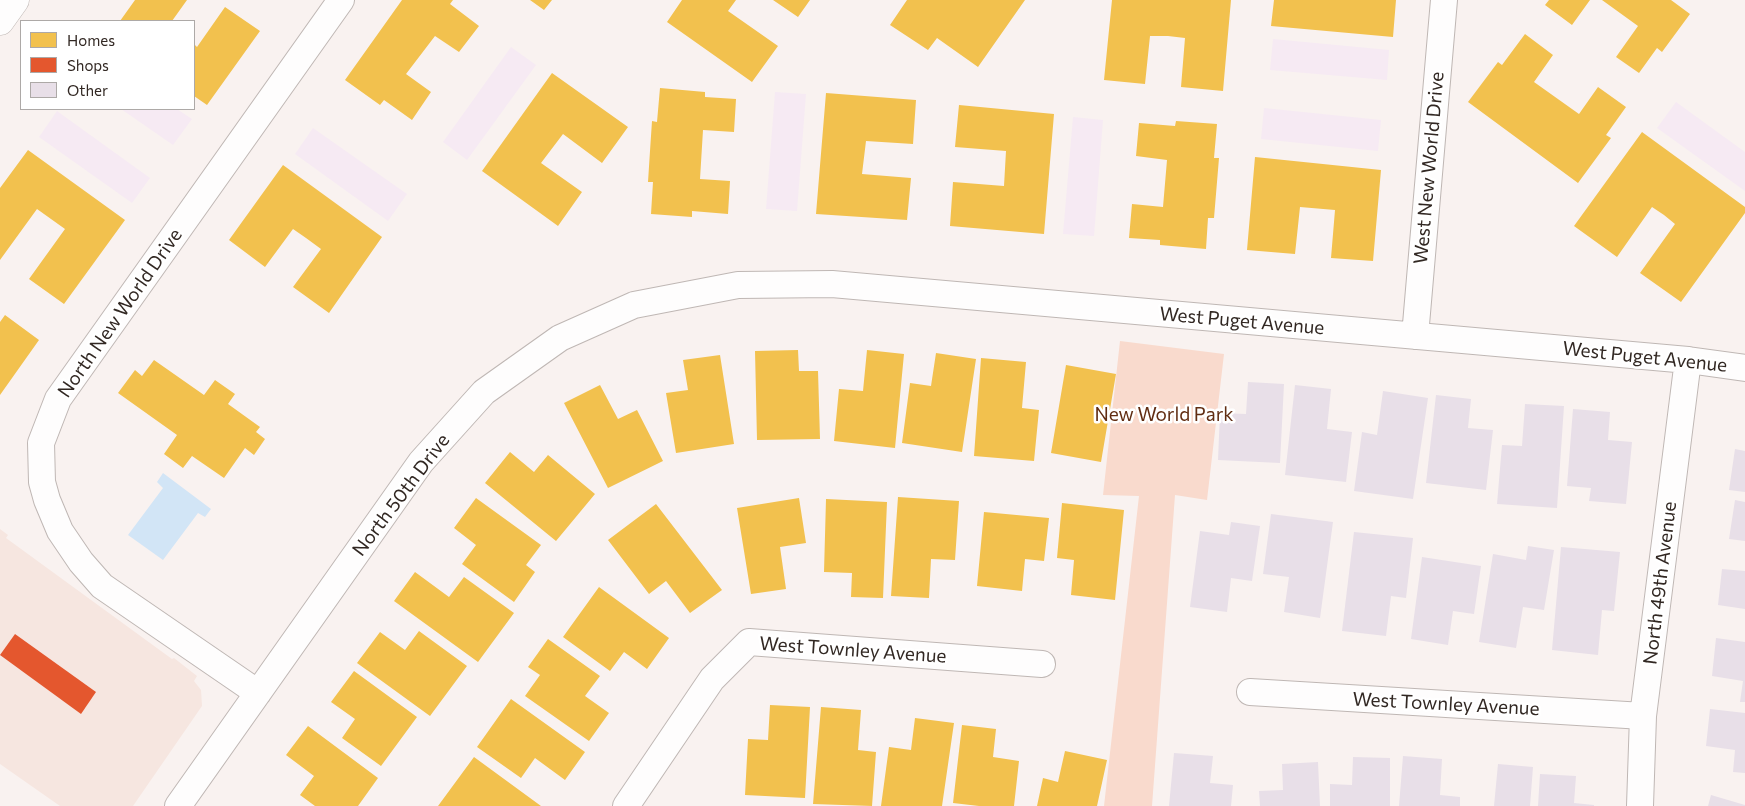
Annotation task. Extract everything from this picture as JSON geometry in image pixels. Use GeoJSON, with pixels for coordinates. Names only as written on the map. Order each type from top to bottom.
{"type":"FeatureCollection","features":[{"type":"Feature","properties":{"kind":"main road"},"geometry":{"type":"LineString","coordinates":[[0,21],[15,0]]}},
{"type":"Feature","properties":{"kind":"street","name":"North New World Drive"},"geometry":{"type":"LineString","coordinates":[[258,693],[102,586],[81,562],[60,531],[47,500],[42,482],[41,443],[58,399],[341,0]]}},
{"type":"Feature","properties":{"kind":"street","name":"West New World Drive"},"geometry":{"type":"LineString","coordinates":[[1415,336],[1444,0]]}},
{"type":"Feature","properties":{"kind":"street","name":"West Puget Avenue"},"geometry":{"type":"LineString","coordinates":[[738,285],[832,284],[1688,360],[1745,368]]}},
{"type":"Feature","properties":{"kind":"street","name":"North 50th Drive"},"geometry":{"type":"LineString","coordinates":[[178,806],[421,462],[484,392],[560,338],[634,305],[738,285]]}},
{"type":"Feature","properties":{"kind":"street","name":"North 49th Avenue"},"geometry":{"type":"LineString","coordinates":[[1640,806],[1642,716],[1688,360]]}},
{"type":"Feature","properties":{"kind":"street","name":"West Townley Avenue"},"geometry":{"type":"LineString","coordinates":[[626,806],[712,679],[749,642],[1042,664]]}},
{"type":"Feature","properties":{"kind":"street","name":"West Townley Avenue"},"geometry":{"type":"LineString","coordinates":[[1250,692],[1642,716]]}},
{"type":"Feature","properties":{"kind":"shaded area"},"geometry":{"type":"Polygon","coordinates":[[[1273,39],[1389,50],[1387,80],[1270,70],[1273,39]]]}},
{"type":"Feature","properties":{"kind":"shaded area"},"geometry":{"type":"Polygon","coordinates":[[[511,47],[536,65],[467,160],[443,142],[511,47]]]}},
{"type":"Feature","properties":{"kind":"shaded area"},"geometry":{"type":"Polygon","coordinates":[[[775,92],[806,94],[797,211],[766,209],[775,92]]]}},
{"type":"Feature","properties":{"kind":"shaded area"},"geometry":{"type":"Polygon","coordinates":[[[1676,102],[1745,152],[1745,191],[1657,128],[1676,102]]]}},
{"type":"Feature","properties":{"kind":"shaded area"},"geometry":{"type":"Polygon","coordinates":[[[1264,108],[1381,120],[1378,151],[1261,139],[1264,108]]]}},
{"type":"Feature","properties":{"kind":"shaded area"},"geometry":{"type":"Polygon","coordinates":[[[122,110],[178,110],[192,119],[173,145],[122,110]]]}},
{"type":"Feature","properties":{"kind":"shaded area"},"geometry":{"type":"Polygon","coordinates":[[[57,111],[150,178],[132,203],[39,137],[57,111]]]}},
{"type":"Feature","properties":{"kind":"shaded area"},"geometry":{"type":"Polygon","coordinates":[[[1073,117],[1103,120],[1094,236],[1063,234],[1073,117]]]}},
{"type":"Feature","properties":{"kind":"shaded area"},"geometry":{"type":"Polygon","coordinates":[[[313,128],[407,194],[388,221],[295,154],[313,128]]]}},
{"type":"Feature","properties":{"kind":"shaded area"},"geometry":{"type":"Polygon","coordinates":[[[0,529],[8,535],[6,538],[197,676],[194,681],[201,690],[202,706],[133,806],[60,806],[0,764],[0,529]]]}},
{"type":"Feature","properties":{"kind":"green space","name":"New World Park"},"geometry":{"type":"Polygon","coordinates":[[[1120,341],[1224,354],[1207,500],[1175,495],[1152,806],[1104,806],[1139,496],[1103,495],[1120,341]]]}},
{"type":"Feature","properties":{"kind":"water"},"geometry":{"type":"Polygon","coordinates":[[[163,473],[211,509],[205,517],[198,513],[163,560],[128,535],[163,488],[157,482],[163,473]]]}},
{"type":"Feature","properties":{"kind":"building: Homes"},"geometry":{"type":"Polygon","coordinates":[[[135,0],[187,0],[173,20],[121,20],[135,0]]]}},
{"type":"Feature","properties":{"kind":"building: Homes"},"geometry":{"type":"Polygon","coordinates":[[[402,0],[453,0],[450,4],[479,26],[459,52],[435,36],[406,74],[431,92],[412,120],[384,100],[380,105],[345,80],[402,0]]]}},
{"type":"Feature","properties":{"kind":"building: Homes"},"geometry":{"type":"Polygon","coordinates":[[[530,0],[552,0],[544,10],[530,0]]]}},
{"type":"Feature","properties":{"kind":"building: Homes"},"geometry":{"type":"Polygon","coordinates":[[[682,0],[736,0],[728,11],[778,46],[752,82],[667,22],[682,0]]]}},
{"type":"Feature","properties":{"kind":"building: Homes"},"geometry":{"type":"Polygon","coordinates":[[[773,0],[810,0],[798,17],[773,0]]]}},
{"type":"Feature","properties":{"kind":"building: Homes"},"geometry":{"type":"Polygon","coordinates":[[[907,0],[1025,0],[978,67],[937,38],[928,50],[890,25],[907,0]]]}},
{"type":"Feature","properties":{"kind":"building: Homes"},"geometry":{"type":"Polygon","coordinates":[[[1112,0],[1231,0],[1223,91],[1181,87],[1185,38],[1168,36],[1150,36],[1145,84],[1104,80],[1112,0]]]}},
{"type":"Feature","properties":{"kind":"building: Homes"},"geometry":{"type":"Polygon","coordinates":[[[1274,0],[1396,0],[1393,37],[1271,26],[1274,0]]]}},
{"type":"Feature","properties":{"kind":"building: Homes"},"geometry":{"type":"Polygon","coordinates":[[[1549,0],[1590,0],[1572,25],[1545,5],[1549,0]]]}},
{"type":"Feature","properties":{"kind":"building: Homes"},"geometry":{"type":"Polygon","coordinates":[[[1602,0],[1671,0],[1690,14],[1662,52],[1657,48],[1639,73],[1616,57],[1638,26],[1602,0]]]}},
{"type":"Feature","properties":{"kind":"building: Homes"},"geometry":{"type":"Polygon","coordinates":[[[225,7],[260,31],[207,105],[195,97],[195,45],[197,47],[225,7]]]}},
{"type":"Feature","properties":{"kind":"building: Homes"},"geometry":{"type":"Polygon","coordinates":[[[1525,34],[1553,55],[1534,82],[1579,114],[1598,87],[1626,107],[1606,135],[1611,138],[1578,183],[1468,102],[1498,62],[1502,65],[1525,34]]]}},
{"type":"Feature","properties":{"kind":"building: Homes"},"geometry":{"type":"Polygon","coordinates":[[[552,73],[628,127],[602,163],[563,134],[541,163],[582,192],[558,226],[482,171],[552,73]]]}},
{"type":"Feature","properties":{"kind":"building: Homes"},"geometry":{"type":"Polygon","coordinates":[[[660,88],[705,92],[705,97],[736,99],[734,132],[703,130],[700,179],[730,181],[728,214],[692,211],[692,217],[651,214],[653,182],[648,182],[652,121],[657,122],[660,88]]]}},
{"type":"Feature","properties":{"kind":"building: Homes"},"geometry":{"type":"Polygon","coordinates":[[[826,93],[916,100],[913,144],[866,141],[862,174],[911,178],[907,220],[816,214],[826,93]]]}},
{"type":"Feature","properties":{"kind":"building: Homes"},"geometry":{"type":"Polygon","coordinates":[[[959,105],[1054,114],[1044,234],[950,226],[953,182],[1004,186],[1006,151],[955,147],[959,105]]]}},
{"type":"Feature","properties":{"kind":"building: Homes"},"geometry":{"type":"Polygon","coordinates":[[[1176,121],[1217,124],[1214,158],[1219,158],[1214,218],[1208,218],[1206,249],[1160,245],[1160,240],[1129,238],[1132,204],[1163,207],[1167,160],[1136,156],[1139,123],[1175,126],[1176,121]]]}},
{"type":"Feature","properties":{"kind":"building: Homes"},"geometry":{"type":"Polygon","coordinates":[[[1642,132],[1745,207],[1745,213],[1681,302],[1640,273],[1675,224],[1664,215],[1652,207],[1617,257],[1574,226],[1642,132]]]}},
{"type":"Feature","properties":{"kind":"building: Homes"},"geometry":{"type":"Polygon","coordinates":[[[28,150],[125,220],[64,304],[29,279],[65,229],[37,209],[0,260],[0,188],[28,150]]]}},
{"type":"Feature","properties":{"kind":"building: Homes"},"geometry":{"type":"Polygon","coordinates":[[[1255,157],[1381,170],[1373,261],[1331,258],[1335,210],[1300,207],[1295,254],[1247,250],[1255,157]]]}},
{"type":"Feature","properties":{"kind":"building: Homes"},"geometry":{"type":"Polygon","coordinates":[[[283,165],[382,237],[329,313],[293,287],[321,249],[306,238],[293,229],[265,267],[229,240],[283,165]]]}},
{"type":"Feature","properties":{"kind":"building: Homes"},"geometry":{"type":"Polygon","coordinates":[[[5,315],[39,340],[0,395],[0,322],[5,315]]]}},
{"type":"Feature","properties":{"kind":"building: Homes"},"geometry":{"type":"Polygon","coordinates":[[[798,350],[799,371],[818,371],[820,439],[757,440],[755,351],[798,350]]]}},
{"type":"Feature","properties":{"kind":"building: Homes"},"geometry":{"type":"Polygon","coordinates":[[[867,350],[904,354],[895,448],[834,441],[839,389],[863,391],[867,350]]]}},
{"type":"Feature","properties":{"kind":"building: Homes"},"geometry":{"type":"Polygon","coordinates":[[[936,353],[976,359],[962,452],[902,443],[910,383],[931,386],[936,353]]]}},
{"type":"Feature","properties":{"kind":"building: Homes"},"geometry":{"type":"Polygon","coordinates":[[[720,355],[734,444],[676,453],[666,393],[688,390],[683,360],[720,355]]]}},
{"type":"Feature","properties":{"kind":"building: Homes"},"geometry":{"type":"Polygon","coordinates":[[[981,358],[1026,362],[1022,408],[1039,410],[1034,461],[974,456],[981,358]]]}},
{"type":"Feature","properties":{"kind":"building: Homes"},"geometry":{"type":"Polygon","coordinates":[[[154,360],[204,395],[215,380],[235,394],[228,404],[260,427],[256,432],[265,439],[254,455],[245,448],[224,478],[192,456],[183,468],[164,454],[177,435],[118,393],[135,370],[142,376],[154,360]]]}},
{"type":"Feature","properties":{"kind":"building: Homes"},"geometry":{"type":"Polygon","coordinates":[[[1066,365],[1116,374],[1101,462],[1051,453],[1066,365]]]}},
{"type":"Feature","properties":{"kind":"building: Homes"},"geometry":{"type":"Polygon","coordinates":[[[600,385],[618,419],[637,410],[663,461],[608,488],[564,403],[600,385]]]}},
{"type":"Feature","properties":{"kind":"building: Homes"},"geometry":{"type":"Polygon","coordinates":[[[510,452],[534,472],[548,455],[595,494],[556,541],[485,483],[510,452]]]}},
{"type":"Feature","properties":{"kind":"building: Homes"},"geometry":{"type":"Polygon","coordinates":[[[898,497],[959,501],[955,560],[931,559],[929,598],[891,596],[898,497]]]}},
{"type":"Feature","properties":{"kind":"building: Homes"},"geometry":{"type":"Polygon","coordinates":[[[476,498],[541,545],[526,565],[535,572],[514,602],[462,564],[476,545],[454,528],[476,498]]]}},
{"type":"Feature","properties":{"kind":"building: Homes"},"geometry":{"type":"Polygon","coordinates":[[[799,498],[806,543],[780,547],[786,589],[751,594],[737,508],[799,498]]]}},
{"type":"Feature","properties":{"kind":"building: Homes"},"geometry":{"type":"Polygon","coordinates":[[[826,499],[887,502],[883,598],[851,597],[852,573],[824,572],[826,499]]]}},
{"type":"Feature","properties":{"kind":"building: Homes"},"geometry":{"type":"Polygon","coordinates":[[[1062,503],[1124,510],[1115,600],[1071,595],[1074,560],[1057,558],[1062,503]]]}},
{"type":"Feature","properties":{"kind":"building: Homes"},"geometry":{"type":"Polygon","coordinates":[[[656,504],[722,590],[690,613],[666,581],[649,594],[608,540],[656,504]]]}},
{"type":"Feature","properties":{"kind":"building: Homes"},"geometry":{"type":"Polygon","coordinates":[[[984,512],[1049,518],[1044,561],[1025,559],[1022,591],[977,586],[984,512]]]}},
{"type":"Feature","properties":{"kind":"building: Homes"},"geometry":{"type":"Polygon","coordinates":[[[415,572],[449,597],[464,577],[514,613],[478,662],[394,601],[415,572]]]}},
{"type":"Feature","properties":{"kind":"building: Homes"},"geometry":{"type":"Polygon","coordinates":[[[599,587],[669,638],[647,669],[624,652],[610,671],[563,637],[599,587]]]}},
{"type":"Feature","properties":{"kind":"building: Homes"},"geometry":{"type":"Polygon","coordinates":[[[419,631],[467,666],[430,716],[357,663],[380,632],[405,650],[419,631]]]}},
{"type":"Feature","properties":{"kind":"building: Homes"},"geometry":{"type":"Polygon","coordinates":[[[548,639],[600,676],[585,696],[609,713],[589,741],[525,696],[540,675],[528,667],[548,639]]]}},
{"type":"Feature","properties":{"kind":"building: Homes"},"geometry":{"type":"Polygon","coordinates":[[[354,671],[417,717],[381,766],[342,738],[355,719],[331,702],[354,671]]]}},
{"type":"Feature","properties":{"kind":"building: Homes"},"geometry":{"type":"Polygon","coordinates":[[[511,699],[585,752],[565,780],[535,758],[521,778],[477,747],[511,699]]]}},
{"type":"Feature","properties":{"kind":"building: Homes"},"geometry":{"type":"Polygon","coordinates":[[[770,705],[810,707],[805,798],[745,795],[748,739],[768,740],[770,705]]]}},
{"type":"Feature","properties":{"kind":"building: Homes"},"geometry":{"type":"Polygon","coordinates":[[[821,707],[861,710],[858,750],[876,752],[872,806],[813,804],[821,707]]]}},
{"type":"Feature","properties":{"kind":"building: Homes"},"geometry":{"type":"Polygon","coordinates":[[[915,718],[954,723],[942,806],[881,806],[889,747],[911,750],[915,718]]]}},
{"type":"Feature","properties":{"kind":"building: Homes"},"geometry":{"type":"Polygon","coordinates":[[[962,725],[996,729],[993,757],[1019,761],[1014,806],[979,806],[953,803],[962,725]]]}},
{"type":"Feature","properties":{"kind":"building: Homes"},"geometry":{"type":"Polygon","coordinates":[[[308,726],[378,778],[358,806],[315,806],[300,795],[314,776],[286,755],[308,726]]]}},
{"type":"Feature","properties":{"kind":"building: Homes"},"geometry":{"type":"Polygon","coordinates":[[[1065,751],[1107,760],[1097,806],[1037,806],[1043,778],[1058,782],[1065,751]]]}},
{"type":"Feature","properties":{"kind":"building: Homes"},"geometry":{"type":"Polygon","coordinates":[[[474,757],[541,806],[438,806],[474,757]]]}},
{"type":"Feature","properties":{"kind":"building: Shops"},"geometry":{"type":"Polygon","coordinates":[[[15,634],[96,692],[81,714],[0,655],[15,634]]]}},
{"type":"Feature","properties":{"kind":"building: Other"},"geometry":{"type":"Polygon","coordinates":[[[1248,382],[1284,384],[1280,463],[1218,460],[1220,413],[1246,414],[1248,382]]]}},
{"type":"Feature","properties":{"kind":"building: Other"},"geometry":{"type":"Polygon","coordinates":[[[1295,385],[1331,389],[1327,429],[1352,432],[1346,482],[1285,475],[1295,385]]]}},
{"type":"Feature","properties":{"kind":"building: Other"},"geometry":{"type":"Polygon","coordinates":[[[1383,391],[1428,398],[1413,499],[1354,491],[1362,432],[1377,435],[1383,391]]]}},
{"type":"Feature","properties":{"kind":"building: Other"},"geometry":{"type":"Polygon","coordinates":[[[1436,395],[1471,399],[1468,428],[1493,430],[1486,490],[1426,483],[1436,395]]]}},
{"type":"Feature","properties":{"kind":"building: Other"},"geometry":{"type":"Polygon","coordinates":[[[1525,404],[1564,406],[1557,508],[1497,504],[1502,445],[1522,446],[1525,404]]]}},
{"type":"Feature","properties":{"kind":"building: Other"},"geometry":{"type":"Polygon","coordinates":[[[1573,409],[1610,412],[1608,440],[1632,442],[1626,504],[1589,501],[1591,488],[1567,486],[1573,409]]]}},
{"type":"Feature","properties":{"kind":"building: Other"},"geometry":{"type":"Polygon","coordinates":[[[1735,449],[1745,451],[1745,492],[1729,490],[1735,449]]]}},
{"type":"Feature","properties":{"kind":"building: Other"},"geometry":{"type":"Polygon","coordinates":[[[1735,500],[1745,502],[1745,541],[1729,539],[1735,500]]]}},
{"type":"Feature","properties":{"kind":"building: Other"},"geometry":{"type":"Polygon","coordinates":[[[1271,514],[1333,522],[1320,618],[1284,612],[1289,577],[1263,574],[1271,514]]]}},
{"type":"Feature","properties":{"kind":"building: Other"},"geometry":{"type":"Polygon","coordinates":[[[1231,522],[1260,526],[1252,581],[1231,578],[1227,612],[1190,607],[1200,531],[1229,535],[1231,522]]]}},
{"type":"Feature","properties":{"kind":"building: Other"},"geometry":{"type":"Polygon","coordinates":[[[1354,532],[1413,538],[1406,598],[1391,596],[1386,636],[1342,631],[1354,532]]]}},
{"type":"Feature","properties":{"kind":"building: Other"},"geometry":{"type":"Polygon","coordinates":[[[1528,546],[1554,550],[1544,610],[1523,607],[1516,648],[1479,642],[1493,554],[1526,560],[1528,546]]]}},
{"type":"Feature","properties":{"kind":"building: Other"},"geometry":{"type":"Polygon","coordinates":[[[1561,547],[1620,552],[1614,611],[1602,610],[1598,655],[1552,650],[1561,547]]]}},
{"type":"Feature","properties":{"kind":"building: Other"},"geometry":{"type":"Polygon","coordinates":[[[1422,557],[1481,566],[1474,614],[1453,611],[1448,645],[1411,639],[1422,557]]]}},
{"type":"Feature","properties":{"kind":"building: Other"},"geometry":{"type":"Polygon","coordinates":[[[1722,569],[1745,571],[1745,609],[1718,605],[1722,569]]]}},
{"type":"Feature","properties":{"kind":"building: Other"},"geometry":{"type":"Polygon","coordinates":[[[1716,638],[1745,642],[1745,702],[1740,702],[1743,681],[1712,676],[1716,638]]]}},
{"type":"Feature","properties":{"kind":"building: Other"},"geometry":{"type":"Polygon","coordinates":[[[1710,709],[1745,713],[1745,773],[1733,772],[1735,750],[1706,746],[1710,709]]]}},
{"type":"Feature","properties":{"kind":"building: Other"},"geometry":{"type":"Polygon","coordinates":[[[1174,753],[1213,756],[1210,783],[1233,785],[1231,806],[1169,806],[1174,753]]]}},
{"type":"Feature","properties":{"kind":"building: Other"},"geometry":{"type":"Polygon","coordinates":[[[1403,756],[1442,759],[1440,795],[1460,797],[1460,806],[1399,806],[1403,756]]]}},
{"type":"Feature","properties":{"kind":"building: Other"},"geometry":{"type":"Polygon","coordinates":[[[1353,757],[1390,758],[1390,806],[1330,806],[1330,784],[1352,785],[1353,757]]]}},
{"type":"Feature","properties":{"kind":"building: Other"},"geometry":{"type":"Polygon","coordinates":[[[1318,762],[1320,806],[1260,806],[1259,791],[1283,790],[1282,764],[1318,762]]]}},
{"type":"Feature","properties":{"kind":"building: Other"},"geometry":{"type":"Polygon","coordinates":[[[1498,764],[1533,767],[1530,806],[1494,806],[1498,764]]]}},
{"type":"Feature","properties":{"kind":"building: Other"},"geometry":{"type":"Polygon","coordinates":[[[1540,774],[1576,776],[1574,803],[1594,806],[1538,806],[1540,774]]]}},
{"type":"Feature","properties":{"kind":"building: Other"},"geometry":{"type":"Polygon","coordinates":[[[1711,795],[1745,805],[1745,806],[1708,806],[1711,795]]]}}]}
